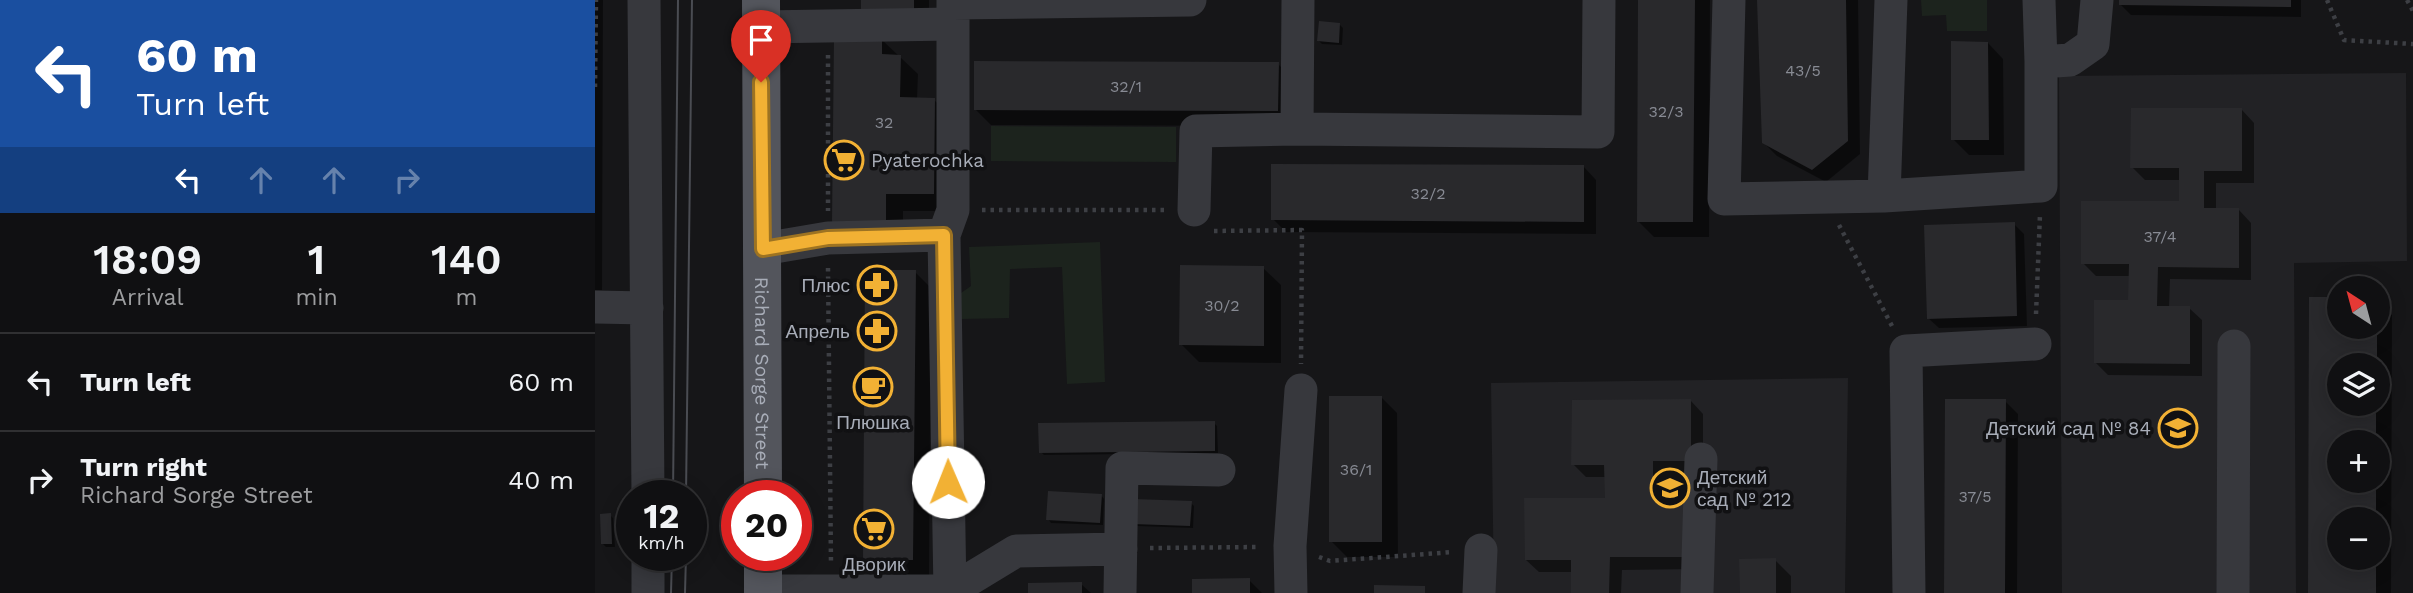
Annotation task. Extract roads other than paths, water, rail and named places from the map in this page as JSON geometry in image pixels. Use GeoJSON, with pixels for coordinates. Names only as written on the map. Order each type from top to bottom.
{"type":"FeatureCollection","features":[{"type":"Feature","properties":{"kind":"main road","name":"Richard Sorge Street"},"geometry":{"type":"LineString","coordinates":[[761,13],[763,480]]}},
{"type":"Feature","properties":{"kind":"street"},"geometry":{"type":"LineString","coordinates":[[644,0],[647,480]]}},
{"type":"Feature","properties":{"kind":"street"},"geometry":{"type":"LineString","coordinates":[[761,13],[828,26],[953,9],[1116,0],[1190,0]]}},
{"type":"Feature","properties":{"kind":"street"},"geometry":{"type":"LineString","coordinates":[[1297,129],[1298,0]]}},
{"type":"Feature","properties":{"kind":"street"},"geometry":{"type":"LineString","coordinates":[[1194,211],[1196,131],[1297,129],[1598,132],[1599,0]]}},
{"type":"Feature","properties":{"kind":"street"},"geometry":{"type":"LineString","coordinates":[[1728,0],[1724,199],[1884,195],[2041,186],[2039,0]]}},
{"type":"Feature","properties":{"kind":"street"},"geometry":{"type":"LineString","coordinates":[[1884,195],[1891,0]]}},
{"type":"Feature","properties":{"kind":"street"},"geometry":{"type":"LineString","coordinates":[[2041,62],[2070,60],[2093,44],[2097,0]]}},
{"type":"Feature","properties":{"kind":"street"},"geometry":{"type":"LineString","coordinates":[[950,592],[949,223],[953,9]]}},
{"type":"Feature","properties":{"kind":"street"},"geometry":{"type":"LineString","coordinates":[[763,249],[949,223]]}},
{"type":"Feature","properties":{"kind":"street"},"geometry":{"type":"LineString","coordinates":[[595,307],[646,307]]}},
{"type":"Feature","properties":{"kind":"street"},"geometry":{"type":"LineString","coordinates":[[1909,593],[1906,351],[2035,344]]}},
{"type":"Feature","properties":{"kind":"street"},"geometry":{"type":"LineString","coordinates":[[2233,593],[2234,346]]}},
{"type":"Feature","properties":{"kind":"street"},"geometry":{"type":"LineString","coordinates":[[1291,593],[1290,546],[1301,390]]}},
{"type":"Feature","properties":{"kind":"street"},"geometry":{"type":"LineString","coordinates":[[1697,593],[1701,459]]}},
{"type":"Feature","properties":{"kind":"street"},"geometry":{"type":"LineString","coordinates":[[1120,593],[1122,467],[1219,470]]}},
{"type":"Feature","properties":{"kind":"street"},"geometry":{"type":"LineString","coordinates":[[763,580],[831,591],[950,592],[1016,551],[1121,549]]}},
{"type":"Feature","properties":{"kind":"street"},"geometry":{"type":"LineString","coordinates":[[1479,593],[1481,550]]}},
{"type":"Feature","properties":{"kind":"street"},"geometry":{"type":"LineString","coordinates":[[648,571],[648,593]]}},
{"type":"Feature","properties":{"kind":"tram line"},"geometry":{"type":"LineString","coordinates":[[673,480],[678,0]]}},
{"type":"Feature","properties":{"kind":"tram line"},"geometry":{"type":"LineString","coordinates":[[686,480],[692,0]]}},
{"type":"Feature","properties":{"kind":"tram line"},"geometry":{"type":"LineString","coordinates":[[671,593],[672,571]]}},
{"type":"Feature","properties":{"kind":"tram line"},"geometry":{"type":"LineString","coordinates":[[685,593],[686,571]]}},
{"type":"Feature","properties":{"kind":"place","name":"Pyaterochka"},"geometry":{"type":"Point","coordinates":[844,160]}},
{"type":"Feature","properties":{"kind":"place","name":"Плюс"},"geometry":{"type":"Point","coordinates":[877,285]}},
{"type":"Feature","properties":{"kind":"place","name":"Апрель"},"geometry":{"type":"Point","coordinates":[877,331]}},
{"type":"Feature","properties":{"kind":"place","name":"Плюшка"},"geometry":{"type":"Point","coordinates":[873,387]}},
{"type":"Feature","properties":{"kind":"place","name":"Детский сад № 84"},"geometry":{"type":"Point","coordinates":[2178,428]}},
{"type":"Feature","properties":{"kind":"place","name":"Детский сад № 212"},"geometry":{"type":"Point","coordinates":[1670,488]}},
{"type":"Feature","properties":{"kind":"place","name":"Дворик"},"geometry":{"type":"Point","coordinates":[874,529]}}]}
